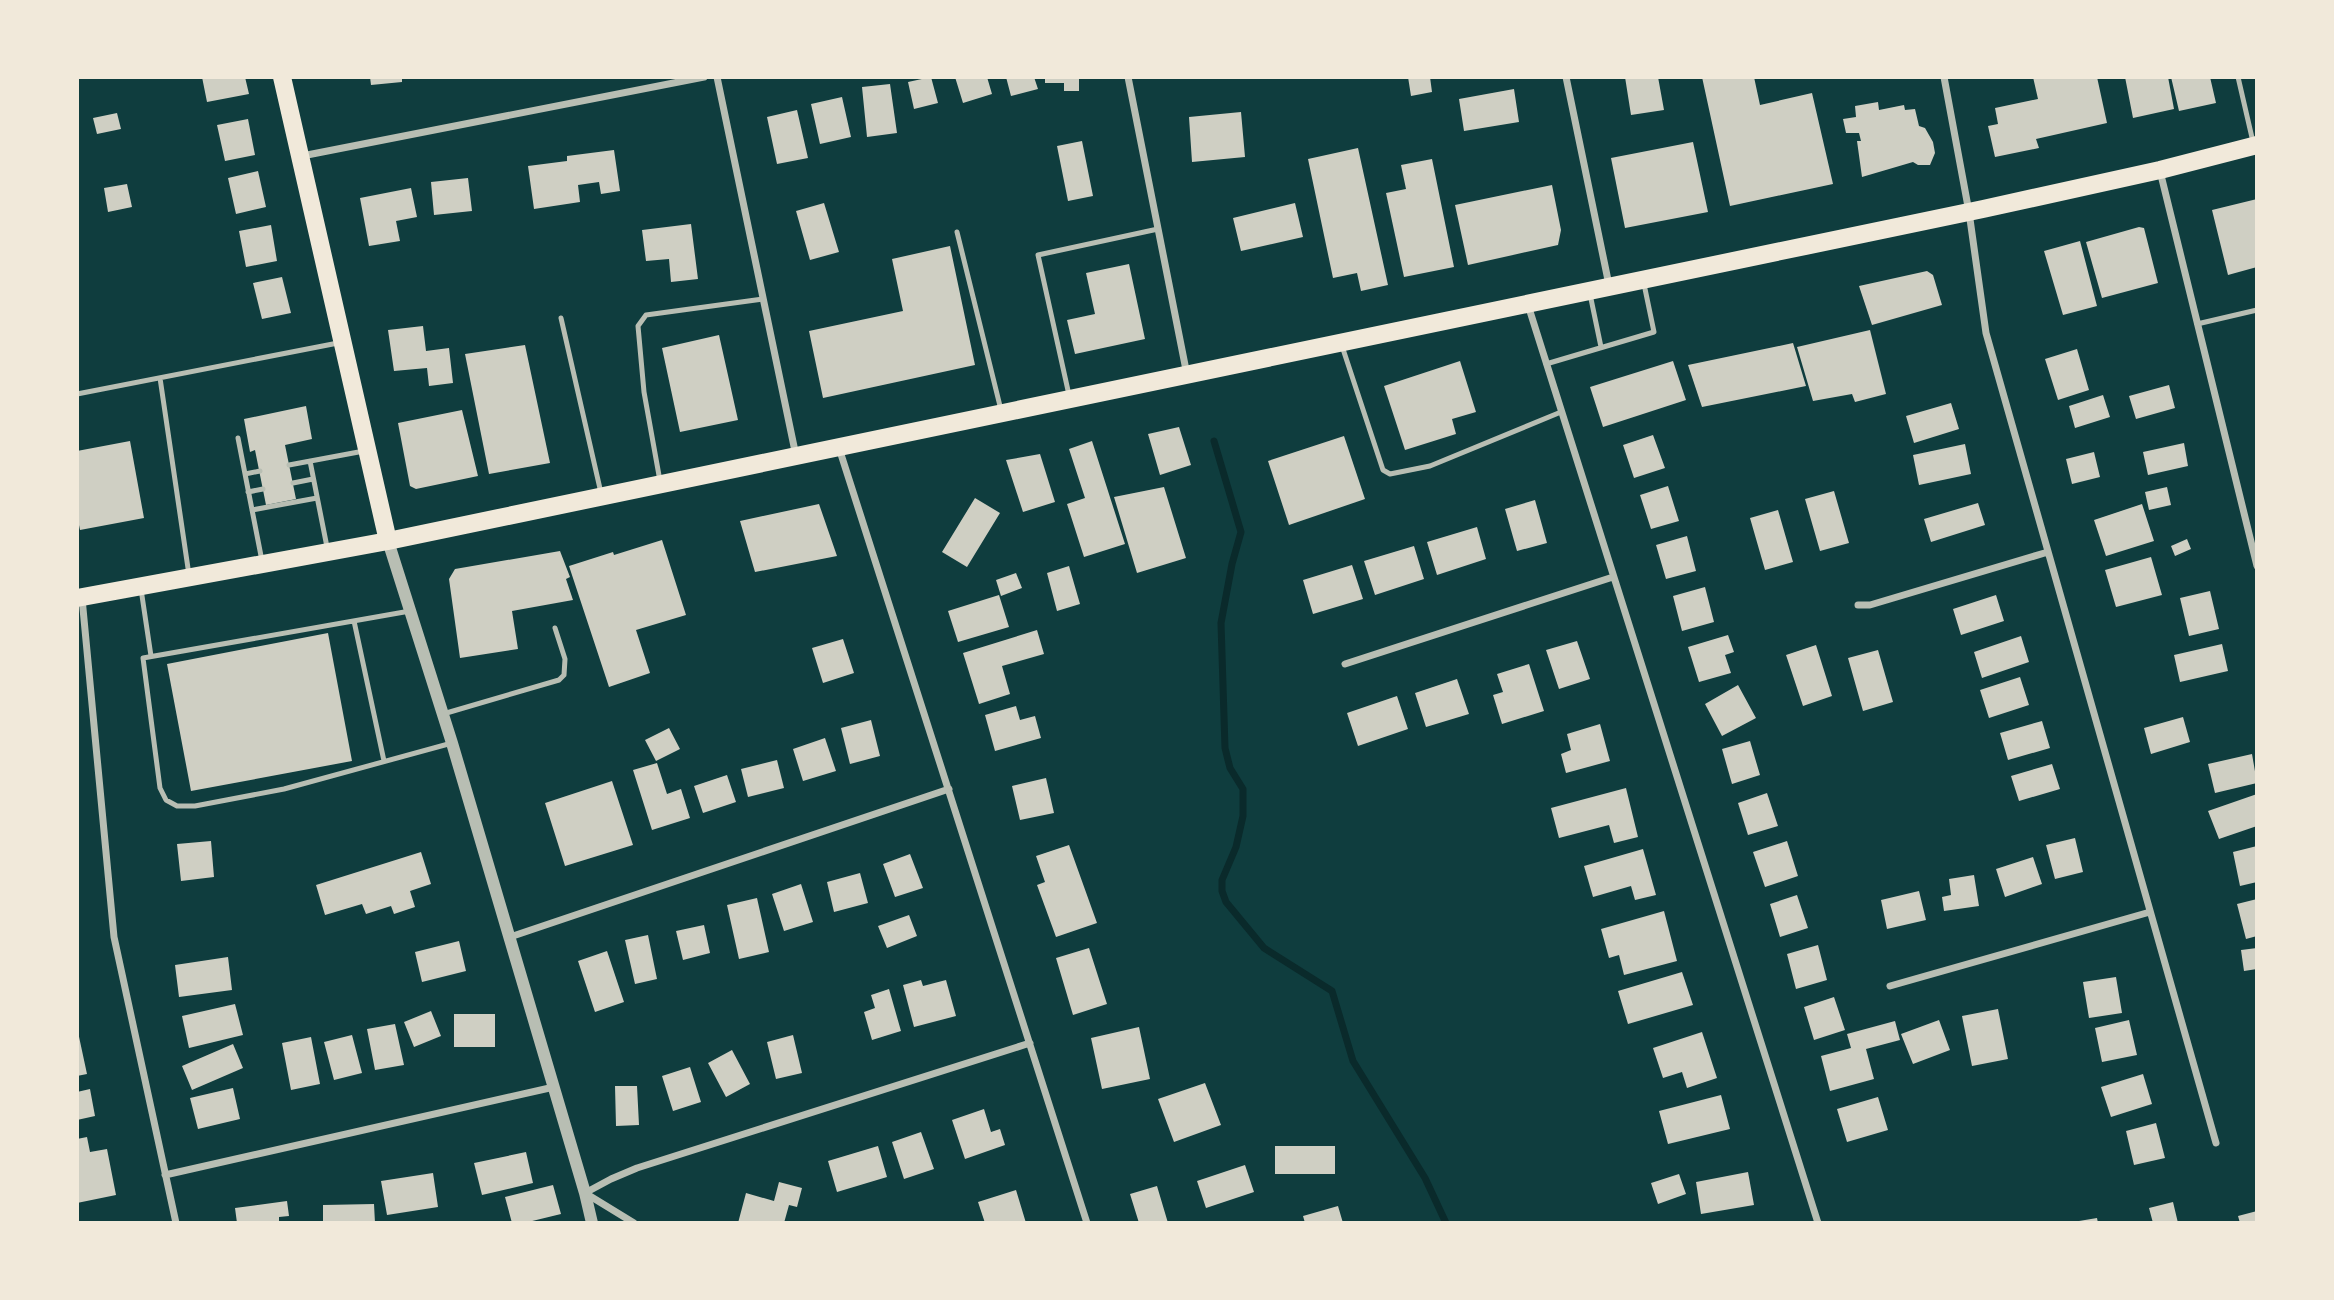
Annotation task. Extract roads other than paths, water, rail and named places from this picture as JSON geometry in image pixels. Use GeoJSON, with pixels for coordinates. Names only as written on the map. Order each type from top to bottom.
{"type":"FeatureCollection","features":[{"type":"Feature","properties":{"kind":"main road"},"geometry":{"type":"LineString","coordinates":[[282,77],[298,157],[388,541]]}},
{"type":"Feature","properties":{"kind":"main road"},"geometry":{"type":"LineString","coordinates":[[80,597],[388,541],[1969,212],[2255,146]]}},
{"type":"Feature","properties":{"kind":"street"},"geometry":{"type":"LineString","coordinates":[[298,157],[704,77]]}},
{"type":"Feature","properties":{"kind":"street"},"geometry":{"type":"LineString","coordinates":[[718,77],[796,456]]}},
{"type":"Feature","properties":{"kind":"street"},"geometry":{"type":"LineString","coordinates":[[1128,77],[1187,374]]}},
{"type":"Feature","properties":{"kind":"street"},"geometry":{"type":"LineString","coordinates":[[1566,77],[1609,287]]}},
{"type":"Feature","properties":{"kind":"street"},"geometry":{"type":"LineString","coordinates":[[1944,77],[1969,212],[1986,333],[2216,1143]]}},
{"type":"Feature","properties":{"kind":"street"},"geometry":{"type":"LineString","coordinates":[[2160,170],[2257,566]]}},
{"type":"Feature","properties":{"kind":"street"},"geometry":{"type":"LineString","coordinates":[[1527,304],[1818,1223]]}},
{"type":"Feature","properties":{"kind":"street"},"geometry":{"type":"LineString","coordinates":[[839,447],[1087,1223]]}},
{"type":"Feature","properties":{"kind":"street"},"geometry":{"type":"LineString","coordinates":[[388,541],[452,743],[592,1223]]}},
{"type":"Feature","properties":{"kind":"street"},"geometry":{"type":"LineString","coordinates":[[1858,605],[1870,605],[2048,552]]}},
{"type":"Feature","properties":{"kind":"street"},"geometry":{"type":"LineString","coordinates":[[1345,664],[1613,577]]}},
{"type":"Feature","properties":{"kind":"street"},"geometry":{"type":"LineString","coordinates":[[80,597],[114,937],[176,1223]]}},
{"type":"Feature","properties":{"kind":"street"},"geometry":{"type":"LineString","coordinates":[[510,937],[949,789]]}},
{"type":"Feature","properties":{"kind":"street"},"geometry":{"type":"LineString","coordinates":[[1890,986],[2150,912]]}},
{"type":"Feature","properties":{"kind":"street"},"geometry":{"type":"LineString","coordinates":[[585,1194],[637,1168],[1030,1043]]}},
{"type":"Feature","properties":{"kind":"street"},"geometry":{"type":"LineString","coordinates":[[165,1175],[554,1087]]}},
{"type":"Feature","properties":{"kind":"street"},"geometry":{"type":"LineString","coordinates":[[585,1194],[634,1223]]}},
{"type":"Feature","properties":{"kind":"lane"},"geometry":{"type":"LineString","coordinates":[[2238,77],[2255,146]]}},
{"type":"Feature","properties":{"kind":"lane"},"geometry":{"type":"LineString","coordinates":[[1070,399],[1038,255],[1158,229]]}},
{"type":"Feature","properties":{"kind":"lane"},"geometry":{"type":"LineString","coordinates":[[957,232],[1002,413]]}},
{"type":"Feature","properties":{"kind":"lane"},"geometry":{"type":"LineString","coordinates":[[1546,364],[1654,332],[1643,280]]}},
{"type":"Feature","properties":{"kind":"lane"},"geometry":{"type":"LineString","coordinates":[[1589,291],[1601,347]]}},
{"type":"Feature","properties":{"kind":"lane"},"geometry":{"type":"LineString","coordinates":[[661,484],[644,392],[638,326],[646,315],[763,299]]}},
{"type":"Feature","properties":{"kind":"lane"},"geometry":{"type":"LineString","coordinates":[[2197,324],[2257,310]]}},
{"type":"Feature","properties":{"kind":"lane"},"geometry":{"type":"LineString","coordinates":[[561,318],[602,496]]}},
{"type":"Feature","properties":{"kind":"lane"},"geometry":{"type":"LineString","coordinates":[[77,394],[342,342]]}},
{"type":"Feature","properties":{"kind":"lane"},"geometry":{"type":"LineString","coordinates":[[1340,342],[1383,470],[1390,474],[1430,466],[1561,412]]}},
{"type":"Feature","properties":{"kind":"lane"},"geometry":{"type":"LineString","coordinates":[[160,378],[189,578]]}},
{"type":"Feature","properties":{"kind":"lane"},"geometry":{"type":"LineString","coordinates":[[238,438],[262,564]]}},
{"type":"Feature","properties":{"kind":"lane"},"geometry":{"type":"LineString","coordinates":[[289,465],[367,450]]}},
{"type":"Feature","properties":{"kind":"lane"},"geometry":{"type":"LineString","coordinates":[[310,461],[328,552]]}},
{"type":"Feature","properties":{"kind":"lane"},"geometry":{"type":"LineString","coordinates":[[245,474],[260,471]]}},
{"type":"Feature","properties":{"kind":"lane"},"geometry":{"type":"LineString","coordinates":[[293,483],[313,479]]}},
{"type":"Feature","properties":{"kind":"lane"},"geometry":{"type":"LineString","coordinates":[[248,492],[263,489]]}},
{"type":"Feature","properties":{"kind":"lane"},"geometry":{"type":"LineString","coordinates":[[252,510],[317,498]]}},
{"type":"Feature","properties":{"kind":"lane"},"geometry":{"type":"LineString","coordinates":[[141,586],[151,656]]}},
{"type":"Feature","properties":{"kind":"lane"},"geometry":{"type":"LineString","coordinates":[[411,611],[143,658],[160,788],[166,800],[177,806],[195,806],[284,789],[452,743]]}},
{"type":"Feature","properties":{"kind":"lane"},"geometry":{"type":"LineString","coordinates":[[354,621],[384,761]]}},
{"type":"Feature","properties":{"kind":"lane"},"geometry":{"type":"LineString","coordinates":[[443,714],[559,680],[564,675],[565,667],[555,628]]}},
{"type":"Feature","properties":{"kind":"waterway"},"geometry":{"type":"LineString","coordinates":[[1214,441],[1241,532],[1221,623],[1225,748],[1230,768],[1243,789],[1243,816],[1236,847],[1222,880],[1222,891],[1226,902],[1264,948],[1332,991],[1353,1061],[1425,1178],[1446,1223]]}}]}
